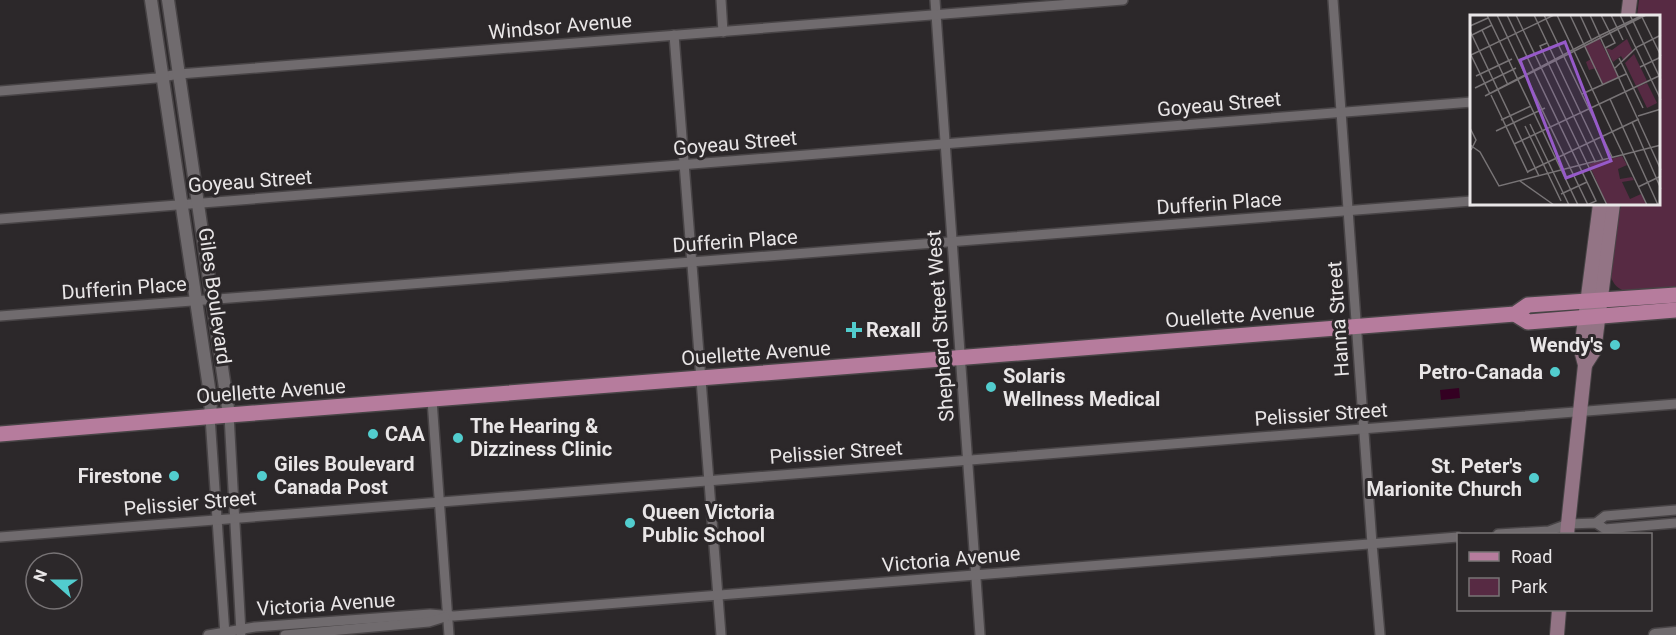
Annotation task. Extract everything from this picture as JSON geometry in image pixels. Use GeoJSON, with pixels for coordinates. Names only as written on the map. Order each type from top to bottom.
{"type":"FeatureCollection","features":[{"type":"Feature","properties":{"kind":"main road"},"geometry":{"type":"LineString","coordinates":[[1628,15],[1630,0]]}},
{"type":"Feature","properties":{"kind":"main road"},"geometry":{"type":"LineString","coordinates":[[1568,529],[1585,365],[1581,350],[1591,318],[1600,206]]}},
{"type":"Feature","properties":{"kind":"main road"},"geometry":{"type":"LineString","coordinates":[[1593,302],[1613,206]]}},
{"type":"Feature","properties":{"kind":"main road","name":"Ouellette Avenue"},"geometry":{"type":"LineString","coordinates":[[0,434],[1515,314],[1528,305],[1676,295]]}},
{"type":"Feature","properties":{"kind":"main road","name":"Ouellette Avenue"},"geometry":{"type":"LineString","coordinates":[[1515,314],[1528,322],[1676,310]]}},
{"type":"Feature","properties":{"kind":"main road"},"geometry":{"type":"LineString","coordinates":[[1557,635],[1559,611]]}},
{"type":"Feature","properties":{"kind":"street","name":"Giles Boulevard"},"geometry":{"type":"LineString","coordinates":[[151,0],[211,400],[210,417],[225,634]]}},
{"type":"Feature","properties":{"kind":"street","name":"Giles Boulevard"},"geometry":{"type":"LineString","coordinates":[[168,0],[229,415],[241,632]]}},
{"type":"Feature","properties":{"kind":"street"},"geometry":{"type":"LineString","coordinates":[[721,0],[723,32]]}},
{"type":"Feature","properties":{"kind":"street","name":"Shepherd Street West"},"geometry":{"type":"LineString","coordinates":[[934,0],[980,635]]}},
{"type":"Feature","properties":{"kind":"street","name":"Windsor Avenue"},"geometry":{"type":"LineString","coordinates":[[0,91],[179,74],[1123,0]]}},
{"type":"Feature","properties":{"kind":"street","name":"Hanna Street"},"geometry":{"type":"LineString","coordinates":[[1333,0],[1380,635]]}},
{"type":"Feature","properties":{"kind":"street"},"geometry":{"type":"LineString","coordinates":[[674,35],[721,635]]}},
{"type":"Feature","properties":{"kind":"street","name":"Goyeau Street"},"geometry":{"type":"LineString","coordinates":[[0,219],[1470,102]]}},
{"type":"Feature","properties":{"kind":"street","name":"Dufferin Place"},"geometry":{"type":"LineString","coordinates":[[0,316],[1470,201]]}},
{"type":"Feature","properties":{"kind":"street"},"geometry":{"type":"LineString","coordinates":[[432,400],[449,635]]}},
{"type":"Feature","properties":{"kind":"street","name":"Pelissier Street"},"geometry":{"type":"LineString","coordinates":[[0,537],[1676,404]]}},
{"type":"Feature","properties":{"kind":"street"},"geometry":{"type":"LineString","coordinates":[[1515,533],[1568,529],[1596,524],[1605,516],[1676,510]]}},
{"type":"Feature","properties":{"kind":"street"},"geometry":{"type":"LineString","coordinates":[[1596,524],[1605,529],[1676,523]]}},
{"type":"Feature","properties":{"kind":"street","name":"Victoria Avenue"},"geometry":{"type":"LineString","coordinates":[[208,635],[430,614],[447,616],[1457,537]]}},
{"type":"Feature","properties":{"kind":"street","name":"Victoria Avenue"},"geometry":{"type":"LineString","coordinates":[[285,635],[429,622],[447,616]]}},
{"type":"Feature","properties":{"kind":"street"},"geometry":{"type":"LineString","coordinates":[[1655,635],[1676,633]]}},
{"type":"Feature","properties":{"kind":"green space"},"geometry":{"type":"Polygon","coordinates":[[[1639,0],[1676,0],[1676,288],[1625,291],[1615,284],[1610,274],[1616,221],[1621,206],[1661,206],[1661,15],[1637,15],[1639,0]]]}},
{"type":"Feature","properties":{"kind":"shaded area"},"geometry":{"type":"Polygon","coordinates":[[[1459,388],[1460,398],[1441,400],[1440,390],[1459,388]]]}},
{"type":"Feature","properties":{"kind":"place","name":"Rexall"},"geometry":{"type":"Point","coordinates":[854,330]}},
{"type":"Feature","properties":{"kind":"place","name":"Wendy's"},"geometry":{"type":"Point","coordinates":[1615,345]}},
{"type":"Feature","properties":{"kind":"place","name":"Petro-Canada"},"geometry":{"type":"Point","coordinates":[1555,372]}},
{"type":"Feature","properties":{"kind":"place","name":"Solaris Wellness Medical"},"geometry":{"type":"Point","coordinates":[991,387]}},
{"type":"Feature","properties":{"kind":"place","name":"CAA"},"geometry":{"type":"Point","coordinates":[373,434]}},
{"type":"Feature","properties":{"kind":"place","name":"The Hearing & Dizziness Clinic"},"geometry":{"type":"Point","coordinates":[458,438]}},
{"type":"Feature","properties":{"kind":"place","name":"Firestone"},"geometry":{"type":"Point","coordinates":[174,476]}},
{"type":"Feature","properties":{"kind":"place","name":"Giles Boulevard Canada Post"},"geometry":{"type":"Point","coordinates":[262,476]}},
{"type":"Feature","properties":{"kind":"place","name":"St. Peter's Marionite Church"},"geometry":{"type":"Point","coordinates":[1534,478]}},
{"type":"Feature","properties":{"kind":"place","name":"Queen Victoria Public School"},"geometry":{"type":"Point","coordinates":[630,523]}}]}
